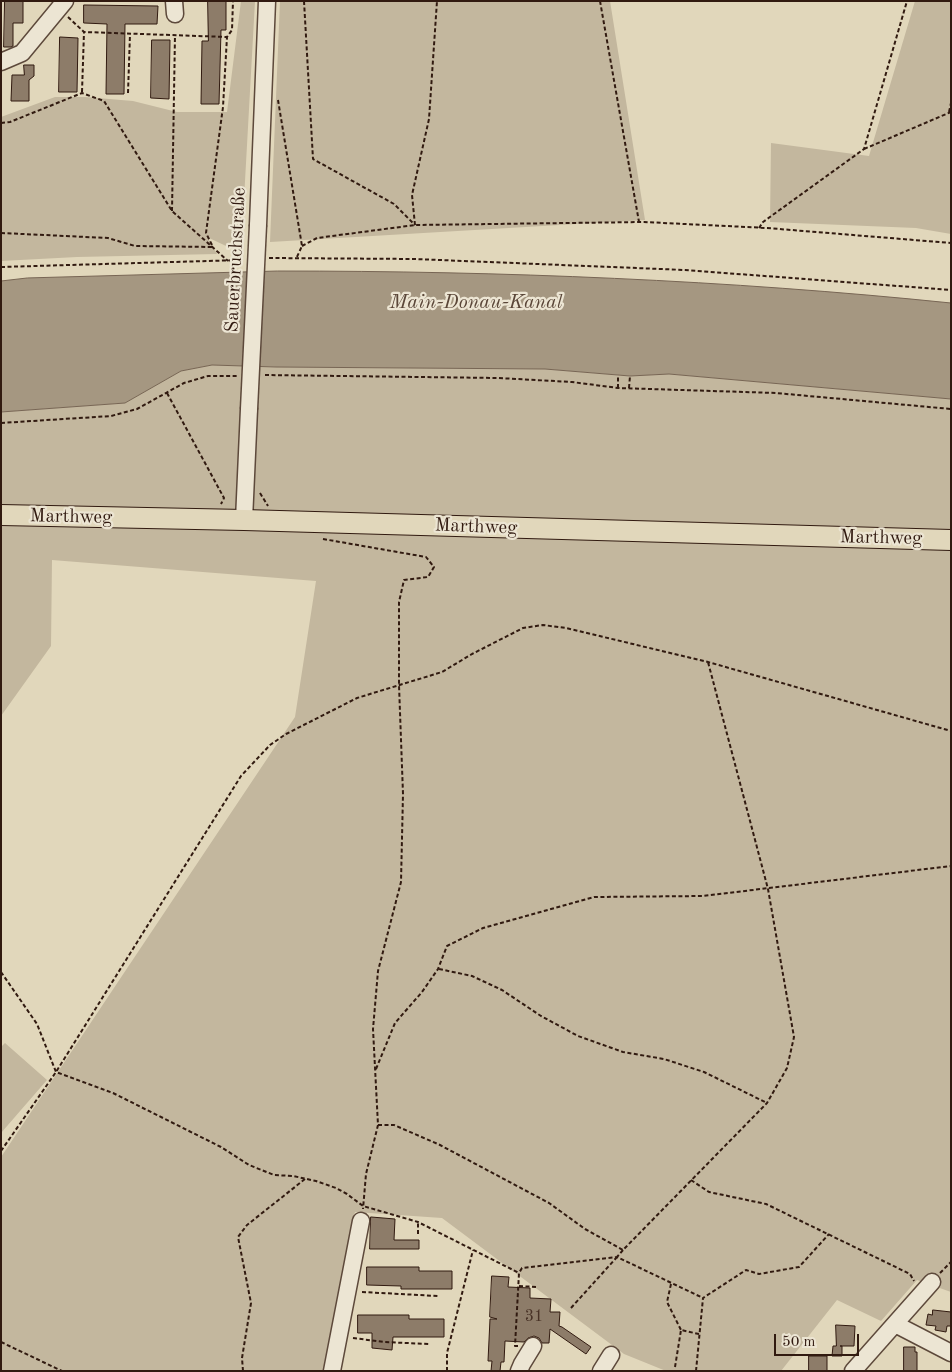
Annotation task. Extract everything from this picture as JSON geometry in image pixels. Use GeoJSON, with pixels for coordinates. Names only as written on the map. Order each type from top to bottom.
{"type":"FeatureCollection","features":[{"type":"Feature","properties":{"kind":"main road","name":"Marthweg"},"geometry":{"type":"LineString","coordinates":[[1,515],[951,540]]}},
{"type":"Feature","properties":{"kind":"street","name":"Sauerbruchstraße"},"geometry":{"type":"LineString","coordinates":[[244,520],[267,1]]}},
{"type":"Feature","properties":{"kind":"street"},"geometry":{"type":"LineString","coordinates":[[1,62],[22,53],[62,5]]}},
{"type":"Feature","properties":{"kind":"street"},"geometry":{"type":"LineString","coordinates":[[332,1371],[362,1214]]}},
{"type":"Feature","properties":{"kind":"street"},"geometry":{"type":"LineString","coordinates":[[853,1371],[926,1288]]}},
{"type":"Feature","properties":{"kind":"street"},"geometry":{"type":"LineString","coordinates":[[895,1324],[951,1353]]}},
{"type":"Feature","properties":{"kind":"street"},"geometry":{"type":"LineString","coordinates":[[520,1371],[533,1346]]}},
{"type":"Feature","properties":{"kind":"street"},"geometry":{"type":"LineString","coordinates":[[601,1371],[611,1355]]}},
{"type":"Feature","properties":{"kind":"path"},"geometry":{"type":"LineString","coordinates":[[214,247],[206,233],[224,107],[227,37],[232,30],[233,1]]}},
{"type":"Feature","properties":{"kind":"path"},"geometry":{"type":"LineString","coordinates":[[304,1],[313,159],[394,204],[415,226]]}},
{"type":"Feature","properties":{"kind":"path"},"geometry":{"type":"LineString","coordinates":[[415,226],[412,195],[429,118],[437,1]]}},
{"type":"Feature","properties":{"kind":"path"},"geometry":{"type":"LineString","coordinates":[[600,1],[639,222]]}},
{"type":"Feature","properties":{"kind":"path"},"geometry":{"type":"LineString","coordinates":[[864,149],[907,1]]}},
{"type":"Feature","properties":{"kind":"path"},"geometry":{"type":"LineString","coordinates":[[62,5],[84,32],[82,93]]}},
{"type":"Feature","properties":{"kind":"path"},"geometry":{"type":"LineString","coordinates":[[84,32],[227,37]]}},
{"type":"Feature","properties":{"kind":"path"},"geometry":{"type":"LineString","coordinates":[[128,94],[130,34]]}},
{"type":"Feature","properties":{"kind":"path"},"geometry":{"type":"LineString","coordinates":[[172,211],[175,35]]}},
{"type":"Feature","properties":{"kind":"path"},"geometry":{"type":"LineString","coordinates":[[1,123],[10,122],[82,93],[104,101],[172,211],[228,260],[1,267]]}},
{"type":"Feature","properties":{"kind":"path"},"geometry":{"type":"LineString","coordinates":[[263,94],[274,95],[278,101],[302,246],[296,259]]}},
{"type":"Feature","properties":{"kind":"path"},"geometry":{"type":"LineString","coordinates":[[759,228],[763,222],[864,149],[950,112],[951,103]]}},
{"type":"Feature","properties":{"kind":"path"},"geometry":{"type":"LineString","coordinates":[[302,246],[317,238],[415,226],[639,222],[759,228],[951,244]]}},
{"type":"Feature","properties":{"kind":"path"},"geometry":{"type":"LineString","coordinates":[[1,233],[108,238],[135,246],[214,247]]}},
{"type":"Feature","properties":{"kind":"path"},"geometry":{"type":"LineString","coordinates":[[266,258],[415,260],[685,270],[951,290]]}},
{"type":"Feature","properties":{"kind":"path"},"geometry":{"type":"LineString","coordinates":[[263,375],[498,378],[572,382],[618,388],[776,393],[951,409]]}},
{"type":"Feature","properties":{"kind":"path"},"geometry":{"type":"LineString","coordinates":[[1,423],[111,416],[137,409],[184,383],[208,376],[245,376]]}},
{"type":"Feature","properties":{"kind":"path"},"geometry":{"type":"LineString","coordinates":[[618,376],[618,388]]}},
{"type":"Feature","properties":{"kind":"path"},"geometry":{"type":"LineString","coordinates":[[629,388],[630,376]]}},
{"type":"Feature","properties":{"kind":"path"},"geometry":{"type":"LineString","coordinates":[[167,393],[224,498],[220,506]]}},
{"type":"Feature","properties":{"kind":"path"},"geometry":{"type":"LineString","coordinates":[[316,537],[426,557],[434,567],[428,577],[404,580],[399,602],[398,685],[403,794],[401,882],[378,971],[373,1029],[378,1125],[366,1174],[362,1214]]}},
{"type":"Feature","properties":{"kind":"path"},"geometry":{"type":"LineString","coordinates":[[1,1151],[56,1072],[241,776],[270,745],[286,734],[357,698],[442,672],[523,628],[543,625],[566,628],[708,662],[951,731]]}},
{"type":"Feature","properties":{"kind":"path"},"geometry":{"type":"LineString","coordinates":[[571,1308],[617,1256],[767,1103],[787,1068],[794,1037],[768,889],[708,662]]}},
{"type":"Feature","properties":{"kind":"path"},"geometry":{"type":"LineString","coordinates":[[375,1071],[395,1023],[422,992],[438,969],[447,946],[483,928],[594,897],[703,896],[951,866]]}},
{"type":"Feature","properties":{"kind":"path"},"geometry":{"type":"LineString","coordinates":[[438,969],[472,976],[502,990],[541,1016],[578,1036],[623,1052],[664,1059],[704,1072],[767,1103]]}},
{"type":"Feature","properties":{"kind":"path"},"geometry":{"type":"LineString","coordinates":[[1,972],[37,1024],[56,1072],[113,1094],[182,1127],[221,1147],[249,1165],[274,1175],[305,1179],[336,1188],[347,1194],[362,1214],[418,1222],[519,1274]]}},
{"type":"Feature","properties":{"kind":"path"},"geometry":{"type":"LineString","coordinates":[[378,1125],[394,1125],[440,1145],[549,1203],[585,1229],[623,1250]]}},
{"type":"Feature","properties":{"kind":"path"},"geometry":{"type":"LineString","coordinates":[[243,1371],[242,1358],[251,1303],[238,1237],[247,1225],[305,1179]]}},
{"type":"Feature","properties":{"kind":"path"},"geometry":{"type":"LineString","coordinates":[[691,1180],[709,1192],[766,1204],[910,1274],[926,1288]]}},
{"type":"Feature","properties":{"kind":"path"},"geometry":{"type":"LineString","coordinates":[[418,1222],[418,1234]]}},
{"type":"Feature","properties":{"kind":"path"},"geometry":{"type":"LineString","coordinates":[[703,1298],[746,1270],[759,1274],[799,1267],[829,1234]]}},
{"type":"Feature","properties":{"kind":"path"},"geometry":{"type":"LineString","coordinates":[[447,1371],[447,1353],[473,1250]]}},
{"type":"Feature","properties":{"kind":"path"},"geometry":{"type":"LineString","coordinates":[[533,1346],[515,1346],[519,1274],[522,1268],[617,1256],[703,1298]]}},
{"type":"Feature","properties":{"kind":"path"},"geometry":{"type":"LineString","coordinates":[[671,1283],[667,1302],[681,1330],[674,1367]]}},
{"type":"Feature","properties":{"kind":"path"},"geometry":{"type":"LineString","coordinates":[[518,1286],[536,1287]]}},
{"type":"Feature","properties":{"kind":"path"},"geometry":{"type":"LineString","coordinates":[[347,1290],[438,1296]]}},
{"type":"Feature","properties":{"kind":"path"},"geometry":{"type":"LineString","coordinates":[[696,1371],[703,1298]]}},
{"type":"Feature","properties":{"kind":"path"},"geometry":{"type":"LineString","coordinates":[[681,1330],[699,1334]]}},
{"type":"Feature","properties":{"kind":"path"},"geometry":{"type":"LineString","coordinates":[[338,1336],[384,1342],[429,1344]]}},
{"type":"Feature","properties":{"kind":"path"},"geometry":{"type":"LineString","coordinates":[[1,1342],[62,1371]]}},
{"type":"Feature","properties":{"kind":"shaded area"},"geometry":{"type":"Polygon","coordinates":[[[241,1],[255,1],[241,253],[207,237],[217,254],[77,257],[1,261],[1,117],[55,97],[85,97],[133,101],[177,112],[227,112],[241,1]]]}},
{"type":"Feature","properties":{"kind":"shaded area"},"geometry":{"type":"Polygon","coordinates":[[[280,1],[610,1],[645,220],[270,242],[280,1]]]}},
{"type":"Feature","properties":{"kind":"shaded area"},"geometry":{"type":"Polygon","coordinates":[[[915,1],[951,1],[951,234],[916,228],[770,222],[771,143],[869,156],[915,1]]]}},
{"type":"Feature","properties":{"kind":"shaded area"},"geometry":{"type":"Polygon","coordinates":[[[212,365],[545,369],[629,376],[669,374],[951,399],[951,1292],[917,1280],[881,1321],[837,1300],[781,1371],[666,1371],[624,1354],[442,1218],[355,1212],[323,1371],[1,1371],[1,1157],[295,717],[316,581],[52,560],[51,646],[1,716],[1,412],[125,403],[181,371],[212,365]]]}},
{"type":"Feature","properties":{"kind":"shaded area"},"geometry":{"type":"Polygon","coordinates":[[[5,1043],[47,1080],[1,1133],[1,1047],[5,1043]]]}},
{"type":"Feature","properties":{"kind":"water","name":"Main-Donau-Kanal"},"geometry":{"type":"Polygon","coordinates":[[[278,271],[362,271],[614,278],[783,288],[951,303],[951,399],[669,374],[630,376],[545,369],[212,365],[181,371],[125,403],[1,412],[1,281],[27,278],[278,271]]]}},
{"type":"Feature","properties":{"kind":"building"},"geometry":{"type":"Polygon","coordinates":[[[5,1],[23,1],[23,23],[13,23],[13,46],[11,47],[4,47],[5,1]]]}},
{"type":"Feature","properties":{"kind":"building"},"geometry":{"type":"Polygon","coordinates":[[[208,1],[226,1],[226,30],[221,30],[219,104],[201,104],[202,41],[208,41],[208,1]]]}},
{"type":"Feature","properties":{"kind":"building"},"geometry":{"type":"Polygon","coordinates":[[[84,5],[158,6],[157,24],[125,24],[124,94],[106,94],[107,24],[84,23],[84,5]]]}},
{"type":"Feature","properties":{"kind":"building"},"geometry":{"type":"Polygon","coordinates":[[[60,37],[78,38],[77,92],[59,92],[60,37]]]}},
{"type":"Feature","properties":{"kind":"building"},"geometry":{"type":"Polygon","coordinates":[[[152,40],[170,40],[169,99],[151,98],[152,40]]]}},
{"type":"Feature","properties":{"kind":"building"},"geometry":{"type":"Polygon","coordinates":[[[24,65],[34,65],[34,76],[29,80],[29,101],[11,101],[12,75],[24,75],[24,65]]]}},
{"type":"Feature","properties":{"kind":"building"},"geometry":{"type":"Polygon","coordinates":[[[371,1217],[395,1219],[394,1240],[419,1240],[419,1249],[370,1249],[371,1217]]]}},
{"type":"Feature","properties":{"kind":"building"},"geometry":{"type":"Polygon","coordinates":[[[367,1267],[419,1267],[419,1271],[452,1271],[452,1289],[401,1289],[401,1286],[367,1285],[367,1267]]]}},
{"type":"Feature","properties":{"kind":"building"},"geometry":{"type":"Polygon","coordinates":[[[492,1276],[509,1277],[508,1287],[530,1288],[530,1298],[551,1299],[550,1312],[560,1312],[559,1326],[591,1347],[586,1354],[550,1329],[549,1343],[542,1343],[539,1338],[534,1336],[524,1342],[505,1341],[504,1362],[501,1362],[500,1371],[491,1371],[492,1361],[488,1361],[490,1319],[497,1319],[490,1317],[492,1276]]]}},
{"type":"Feature","properties":{"kind":"building"},"geometry":{"type":"Polygon","coordinates":[[[933,1310],[951,1312],[951,1326],[947,1326],[946,1332],[935,1330],[936,1326],[926,1325],[928,1314],[932,1315],[933,1310]]]}},
{"type":"Feature","properties":{"kind":"building"},"geometry":{"type":"Polygon","coordinates":[[[358,1315],[409,1315],[409,1319],[444,1319],[444,1337],[393,1337],[392,1350],[372,1348],[372,1333],[358,1333],[358,1315]]]}},
{"type":"Feature","properties":{"kind":"building"},"geometry":{"type":"Polygon","coordinates":[[[836,1325],[855,1326],[854,1346],[842,1346],[842,1356],[832,1356],[833,1346],[836,1346],[836,1325]]]}},
{"type":"Feature","properties":{"kind":"building"},"geometry":{"type":"Polygon","coordinates":[[[904,1347],[915,1347],[915,1352],[917,1352],[917,1371],[904,1371],[904,1347]]]}},
{"type":"Feature","properties":{"kind":"building"},"geometry":{"type":"Polygon","coordinates":[[[809,1356],[827,1356],[827,1371],[809,1371],[809,1356]]]}}]}
